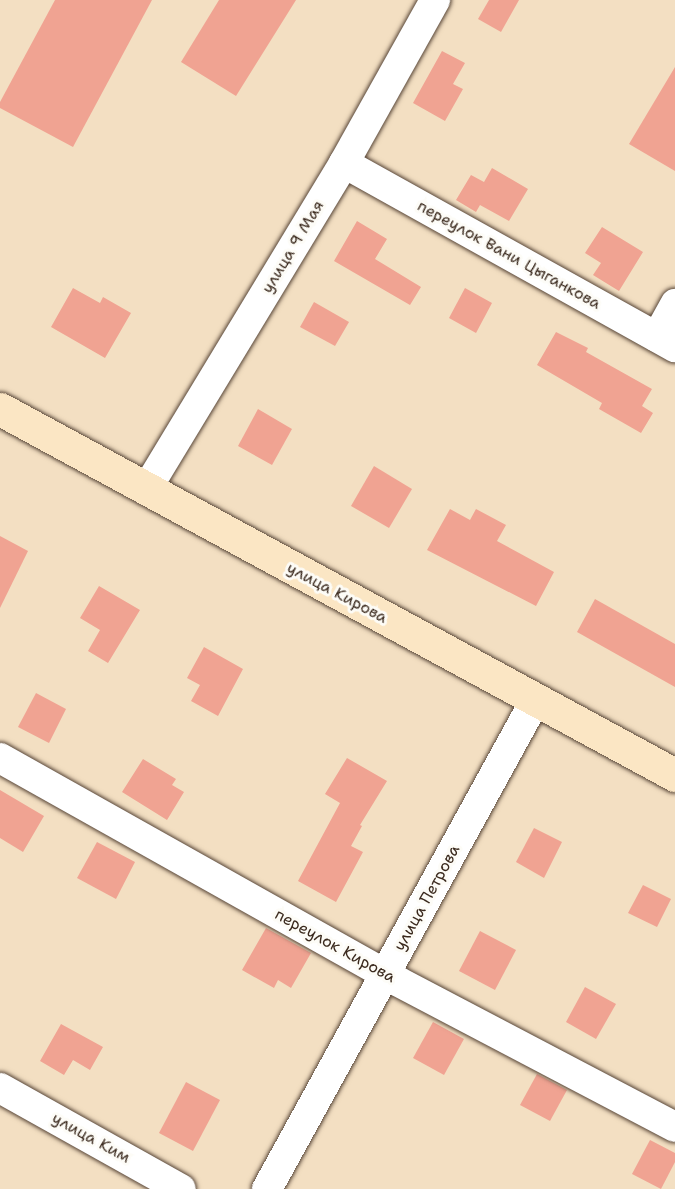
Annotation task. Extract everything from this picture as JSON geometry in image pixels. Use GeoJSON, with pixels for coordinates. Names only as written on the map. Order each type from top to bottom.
{"type":"FeatureCollection","features":[{"type":"Feature","properties":{"kind":"street","name":"улица 9 Мая"},"geometry":{"type":"LineString","coordinates":[[146,490],[344,163],[435,0]]}},
{"type":"Feature","properties":{"kind":"street","name":"переулок Вани Цыганкова"},"geometry":{"type":"LineString","coordinates":[[344,163],[666,342]]}},
{"type":"Feature","properties":{"kind":"street"},"geometry":{"type":"LineString","coordinates":[[666,342],[675,303]]}},
{"type":"Feature","properties":{"kind":"street","name":"улица Кирова"},"geometry":{"type":"LineString","coordinates":[[0,409],[675,775]]}},
{"type":"Feature","properties":{"kind":"street","name":"улица Петрова"},"geometry":{"type":"LineString","coordinates":[[267,1189],[535,701]]}},
{"type":"Feature","properties":{"kind":"street","name":"переулок Кирова"},"geometry":{"type":"LineString","coordinates":[[0,758],[385,974],[675,1127]]}},
{"type":"Feature","properties":{"kind":"street","name":"улица Ким"},"geometry":{"type":"LineString","coordinates":[[0,1088],[182,1189]]}},
{"type":"Feature","properties":{"kind":"building"},"geometry":{"type":"Polygon","coordinates":[[[55,0],[152,0],[73,147],[0,108],[0,102],[55,0]]]}},
{"type":"Feature","properties":{"kind":"building"},"geometry":{"type":"Polygon","coordinates":[[[219,0],[296,0],[236,96],[181,62],[219,0]]]}},
{"type":"Feature","properties":{"kind":"building"},"geometry":{"type":"Polygon","coordinates":[[[489,0],[519,0],[501,32],[478,19],[489,0]]]}},
{"type":"Feature","properties":{"kind":"building"},"geometry":{"type":"Polygon","coordinates":[[[442,51],[465,63],[453,84],[463,89],[445,121],[413,103],[442,51]]]}},
{"type":"Feature","properties":{"kind":"building"},"geometry":{"type":"Polygon","coordinates":[[[675,67],[675,171],[629,144],[675,67]]]}},
{"type":"Feature","properties":{"kind":"building"},"geometry":{"type":"Polygon","coordinates":[[[492,168],[528,189],[509,221],[480,205],[476,212],[456,200],[471,175],[484,182],[492,168]]]}},
{"type":"Feature","properties":{"kind":"building"},"geometry":{"type":"Polygon","coordinates":[[[357,221],[387,239],[375,259],[421,287],[410,305],[334,261],[357,221]]]}},
{"type":"Feature","properties":{"kind":"building"},"geometry":{"type":"Polygon","coordinates":[[[602,227],[643,252],[619,291],[593,275],[601,263],[585,253],[602,227]]]}},
{"type":"Feature","properties":{"kind":"building"},"geometry":{"type":"Polygon","coordinates":[[[73,288],[100,303],[103,297],[131,313],[105,358],[51,327],[73,288]]]}},
{"type":"Feature","properties":{"kind":"building"},"geometry":{"type":"Polygon","coordinates":[[[465,288],[492,303],[476,333],[449,318],[465,288]]]}},
{"type":"Feature","properties":{"kind":"building"},"geometry":{"type":"Polygon","coordinates":[[[314,302],[349,322],[335,346],[300,327],[314,302]]]}},
{"type":"Feature","properties":{"kind":"building"},"geometry":{"type":"Polygon","coordinates":[[[556,332],[588,348],[586,352],[652,389],[642,406],[653,413],[641,433],[599,409],[602,403],[537,365],[556,332]]]}},
{"type":"Feature","properties":{"kind":"building"},"geometry":{"type":"Polygon","coordinates":[[[258,409],[292,429],[272,465],[238,446],[258,409]]]}},
{"type":"Feature","properties":{"kind":"building"},"geometry":{"type":"Polygon","coordinates":[[[374,466],[412,489],[389,528],[351,506],[374,466]]]}},
{"type":"Feature","properties":{"kind":"building"},"geometry":{"type":"Polygon","coordinates":[[[450,509],[470,520],[476,509],[506,525],[497,541],[554,572],[536,606],[427,550],[450,509]]]}},
{"type":"Feature","properties":{"kind":"building"},"geometry":{"type":"Polygon","coordinates":[[[0,536],[28,551],[0,608],[0,536]]]}},
{"type":"Feature","properties":{"kind":"building"},"geometry":{"type":"Polygon","coordinates":[[[99,586],[140,610],[108,663],[88,651],[100,630],[80,618],[99,586]]]}},
{"type":"Feature","properties":{"kind":"building"},"geometry":{"type":"Polygon","coordinates":[[[595,599],[675,644],[675,687],[577,632],[595,599]]]}},
{"type":"Feature","properties":{"kind":"building"},"geometry":{"type":"Polygon","coordinates":[[[204,647],[243,669],[218,716],[191,701],[200,685],[187,678],[204,647]]]}},
{"type":"Feature","properties":{"kind":"building"},"geometry":{"type":"Polygon","coordinates":[[[36,693],[66,709],[49,743],[18,727],[36,693]]]}},
{"type":"Feature","properties":{"kind":"building"},"geometry":{"type":"Polygon","coordinates":[[[347,758],[387,781],[360,825],[362,826],[351,846],[363,852],[336,902],[298,881],[340,803],[325,794],[347,758]]]}},
{"type":"Feature","properties":{"kind":"building"},"geometry":{"type":"Polygon","coordinates":[[[143,759],[176,779],[172,785],[184,792],[167,820],[122,792],[143,759]]]}},
{"type":"Feature","properties":{"kind":"building"},"geometry":{"type":"Polygon","coordinates":[[[0,790],[44,816],[23,852],[0,838],[0,790]]]}},
{"type":"Feature","properties":{"kind":"building"},"geometry":{"type":"Polygon","coordinates":[[[534,828],[562,842],[544,878],[516,862],[534,828]]]}},
{"type":"Feature","properties":{"kind":"building"},"geometry":{"type":"Polygon","coordinates":[[[97,842],[135,862],[116,899],[77,878],[97,842]]]}},
{"type":"Feature","properties":{"kind":"building"},"geometry":{"type":"Polygon","coordinates":[[[643,885],[671,899],[657,927],[628,913],[643,885]]]}},
{"type":"Feature","properties":{"kind":"building"},"geometry":{"type":"Polygon","coordinates":[[[266,928],[311,953],[291,988],[278,980],[274,988],[242,970],[266,928]]]}},
{"type":"Feature","properties":{"kind":"building"},"geometry":{"type":"Polygon","coordinates":[[[480,931],[516,950],[495,990],[459,971],[480,931]]]}},
{"type":"Feature","properties":{"kind":"building"},"geometry":{"type":"Polygon","coordinates":[[[585,987],[616,1004],[596,1039],[566,1022],[585,987]]]}},
{"type":"Feature","properties":{"kind":"building"},"geometry":{"type":"Polygon","coordinates":[[[433,1022],[464,1039],[444,1075],[413,1058],[433,1022]]]}},
{"type":"Feature","properties":{"kind":"building"},"geometry":{"type":"Polygon","coordinates":[[[61,1024],[103,1047],[90,1070],[73,1060],[64,1075],[40,1061],[61,1024]]]}},
{"type":"Feature","properties":{"kind":"building"},"geometry":{"type":"Polygon","coordinates":[[[537,1074],[567,1090],[550,1121],[520,1105],[537,1074]]]}},
{"type":"Feature","properties":{"kind":"building"},"geometry":{"type":"Polygon","coordinates":[[[186,1082],[220,1100],[193,1151],[159,1133],[186,1082]]]}},
{"type":"Feature","properties":{"kind":"building"},"geometry":{"type":"Polygon","coordinates":[[[650,1140],[675,1153],[675,1162],[661,1189],[632,1174],[650,1140]]]}}]}
